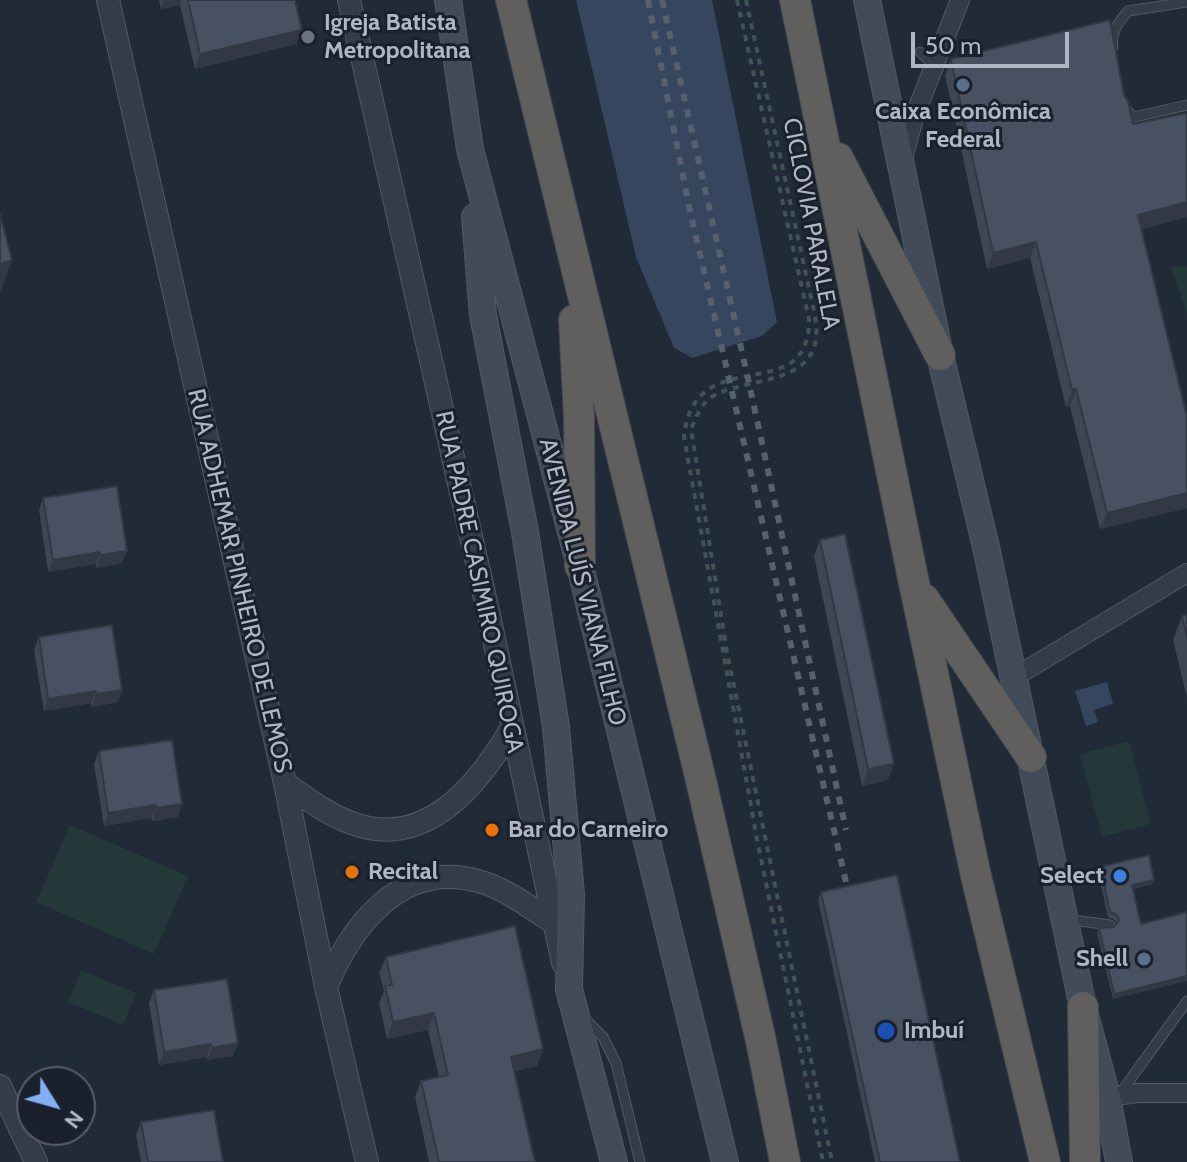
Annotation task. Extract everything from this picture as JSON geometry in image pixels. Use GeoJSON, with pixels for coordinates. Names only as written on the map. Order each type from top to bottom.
{"type":"FeatureCollection","features":[{"type":"Feature","properties":{"kind":"highway"},"geometry":{"type":"LineString","coordinates":[[511,0],[699,772],[761,1041],[785,1162]]}},
{"type":"Feature","properties":{"kind":"highway"},"geometry":{"type":"LineString","coordinates":[[795,0],[976,876],[1045,1162]]}},
{"type":"Feature","properties":{"kind":"highway"},"geometry":{"type":"LineString","coordinates":[[823,128],[940,355]]}},
{"type":"Feature","properties":{"kind":"highway"},"geometry":{"type":"LineString","coordinates":[[571,254],[579,418],[580,566]]}},
{"type":"Feature","properties":{"kind":"highway"},"geometry":{"type":"LineString","coordinates":[[914,583],[982,689],[1031,757]]}},
{"type":"Feature","properties":{"kind":"highway"},"geometry":{"type":"LineString","coordinates":[[1083,1007],[1085,1162]]}},
{"type":"Feature","properties":{"kind":"main road","name":"AVENIDA LUÍS VIANA FILHO"},"geometry":{"type":"LineString","coordinates":[[448,0],[470,149],[580,566],[725,1162]]}},
{"type":"Feature","properties":{"kind":"main road"},"geometry":{"type":"LineString","coordinates":[[867,0],[940,355],[986,547],[1083,1007],[1113,1096],[1119,1162]]}},
{"type":"Feature","properties":{"kind":"main road"},"geometry":{"type":"LineString","coordinates":[[470,149],[483,315],[525,532],[556,727],[571,895],[572,999]]}},
{"type":"Feature","properties":{"kind":"main road","name":"RUA PADRE CASIMIRO QUIROGA"},"geometry":{"type":"LineString","coordinates":[[572,999],[614,1162]]}},
{"type":"Feature","properties":{"kind":"street","name":"RUA ADHEMAR PINHEIRO DE LEMOS"},"geometry":{"type":"LineString","coordinates":[[108,0],[285,783],[326,987],[367,1162]]}},
{"type":"Feature","properties":{"kind":"street","name":"RUA PADRE CASIMIRO QUIROGA"},"geometry":{"type":"LineString","coordinates":[[349,0],[488,611],[511,729],[572,999]]}},
{"type":"Feature","properties":{"kind":"street"},"geometry":{"type":"LineString","coordinates":[[901,168],[907,138],[960,0]]}},
{"type":"Feature","properties":{"kind":"street"},"geometry":{"type":"LineString","coordinates":[[1013,678],[1187,573]]}},
{"type":"Feature","properties":{"kind":"street"},"geometry":{"type":"LineString","coordinates":[[285,783],[349,822],[368,828],[390,829],[412,825],[454,803],[470,788],[511,729]]}},
{"type":"Feature","properties":{"kind":"street"},"geometry":{"type":"LineString","coordinates":[[326,987],[347,943],[384,901],[406,885],[431,877],[479,881],[500,890],[554,923]]}},
{"type":"Feature","properties":{"kind":"street"},"geometry":{"type":"LineString","coordinates":[[0,1086],[36,1162]]}},
{"type":"Feature","properties":{"kind":"street"},"geometry":{"type":"LineString","coordinates":[[1113,1096],[1187,1093]]}},
{"type":"Feature","properties":{"kind":"lane"},"geometry":{"type":"LineString","coordinates":[[1114,55],[1112,41],[1116,25],[1127,5],[1187,2]]}},
{"type":"Feature","properties":{"kind":"lane"},"geometry":{"type":"LineString","coordinates":[[920,52],[935,66]]}},
{"type":"Feature","properties":{"kind":"lane"},"geometry":{"type":"LineString","coordinates":[[1122,96],[1125,110],[1134,117],[1187,105]]}},
{"type":"Feature","properties":{"kind":"lane"},"geometry":{"type":"LineString","coordinates":[[1064,919],[1110,925]]}},
{"type":"Feature","properties":{"kind":"lane"},"geometry":{"type":"LineString","coordinates":[[572,999],[610,1048],[640,1162]]}},
{"type":"Feature","properties":{"kind":"lane"},"geometry":{"type":"LineString","coordinates":[[1113,1096],[1187,1001]]}},
{"type":"Feature","properties":{"kind":"path"},"geometry":{"type":"LineString","coordinates":[[737,0],[809,319],[809,338],[803,351],[781,369],[721,383],[702,392],[686,419],[684,437],[757,839],[823,1162]]}},
{"type":"Feature","properties":{"kind":"path","name":"CICLOVIA PARALELA"},"geometry":{"type":"LineString","coordinates":[[746,0],[815,316],[817,341],[803,365],[788,375],[715,395],[701,407],[691,429],[727,652],[832,1162]]}},
{"type":"Feature","properties":{"kind":"shaded area"},"geometry":{"type":"Polygon","coordinates":[[[1187,266],[1187,316],[1171,267],[1187,266]]]}},
{"type":"Feature","properties":{"kind":"shaded area"},"geometry":{"type":"Polygon","coordinates":[[[1129,741],[1151,824],[1102,837],[1080,754],[1129,741]]]}},
{"type":"Feature","properties":{"kind":"shaded area"},"geometry":{"type":"Polygon","coordinates":[[[70,825],[188,876],[154,954],[36,902],[70,825]]]}},
{"type":"Feature","properties":{"kind":"shaded area"},"geometry":{"type":"Polygon","coordinates":[[[81,970],[136,993],[123,1025],[68,1002],[81,970]]]}},
{"type":"Feature","properties":{"kind":"water"},"geometry":{"type":"Polygon","coordinates":[[[576,0],[712,0],[777,322],[762,336],[692,358],[674,348],[636,257],[576,0]]]}},
{"type":"Feature","properties":{"kind":"water"},"geometry":{"type":"Polygon","coordinates":[[[1107,682],[1113,704],[1094,710],[1098,722],[1086,726],[1075,691],[1107,682]]]}},
{"type":"Feature","properties":{"kind":"building"},"geometry":{"type":"Polygon","coordinates":[[[188,0],[295,0],[302,30],[200,54],[188,0]]]}},
{"type":"Feature","properties":{"kind":"building"},"geometry":{"type":"Polygon","coordinates":[[[1110,20],[1124,95],[1133,124],[1187,113],[1187,202],[1138,215],[1187,417],[1187,493],[1107,513],[1076,389],[1072,390],[1036,242],[993,253],[951,59],[1110,20]]]}},
{"type":"Feature","properties":{"kind":"building"},"geometry":{"type":"Polygon","coordinates":[[[0,214],[12,260],[0,264],[0,214]]]}},
{"type":"Feature","properties":{"kind":"building"},"geometry":{"type":"Polygon","coordinates":[[[117,486],[127,551],[53,560],[43,498],[117,486]]]}},
{"type":"Feature","properties":{"kind":"building"},"geometry":{"type":"Polygon","coordinates":[[[845,534],[894,764],[868,769],[820,540],[845,534]]]}},
{"type":"Feature","properties":{"kind":"building"},"geometry":{"type":"Polygon","coordinates":[[[1187,615],[1187,637],[1182,616],[1187,615]]]}},
{"type":"Feature","properties":{"kind":"building"},"geometry":{"type":"Polygon","coordinates":[[[112,625],[122,690],[48,699],[39,637],[112,625]]]}},
{"type":"Feature","properties":{"kind":"building"},"geometry":{"type":"Polygon","coordinates":[[[172,740],[182,804],[108,813],[99,751],[172,740]]]}},
{"type":"Feature","properties":{"kind":"building"},"geometry":{"type":"Polygon","coordinates":[[[1149,855],[1154,880],[1132,885],[1141,924],[1187,912],[1187,976],[1114,994],[1099,928],[1114,927],[1119,920],[1117,915],[1110,912],[1100,867],[1149,855]]]}},
{"type":"Feature","properties":{"kind":"building","name":"Imbuí"},"geometry":{"type":"Polygon","coordinates":[[[897,875],[960,1162],[880,1162],[821,892],[897,875]]]}},
{"type":"Feature","properties":{"kind":"building"},"geometry":{"type":"Polygon","coordinates":[[[515,926],[543,1049],[511,1057],[535,1162],[439,1162],[421,1081],[448,1075],[434,1013],[393,1022],[385,986],[392,985],[386,957],[515,926]]]}},
{"type":"Feature","properties":{"kind":"building"},"geometry":{"type":"Polygon","coordinates":[[[227,979],[238,1043],[164,1052],[154,990],[227,979]]]}},
{"type":"Feature","properties":{"kind":"building"},"geometry":{"type":"Polygon","coordinates":[[[214,1110],[223,1162],[148,1162],[141,1122],[214,1110]]]}},
{"type":"Feature","properties":{"kind":"railway"},"geometry":{"type":"LineString","coordinates":[[648,0],[690,211],[852,908]]}},
{"type":"Feature","properties":{"kind":"railway"},"geometry":{"type":"LineString","coordinates":[[662,0],[846,830]]}},
{"type":"Feature","properties":{"kind":"place","name":"Igreja Batista Metropolitana"},"geometry":{"type":"Point","coordinates":[308,37]}},
{"type":"Feature","properties":{"kind":"place","name":"Caixa Econômica Federal"},"geometry":{"type":"Point","coordinates":[963,85]}},
{"type":"Feature","properties":{"kind":"place","name":"Bar do Carneiro"},"geometry":{"type":"Point","coordinates":[492,830]}},
{"type":"Feature","properties":{"kind":"place","name":"Recital"},"geometry":{"type":"Point","coordinates":[352,872]}},
{"type":"Feature","properties":{"kind":"place","name":"Select"},"geometry":{"type":"Point","coordinates":[1120,876]}},
{"type":"Feature","properties":{"kind":"place","name":"Shell"},"geometry":{"type":"Point","coordinates":[1144,959]}},
{"type":"Feature","properties":{"kind":"place","name":"Imbuí"},"geometry":{"type":"Point","coordinates":[886,1031]}}]}
